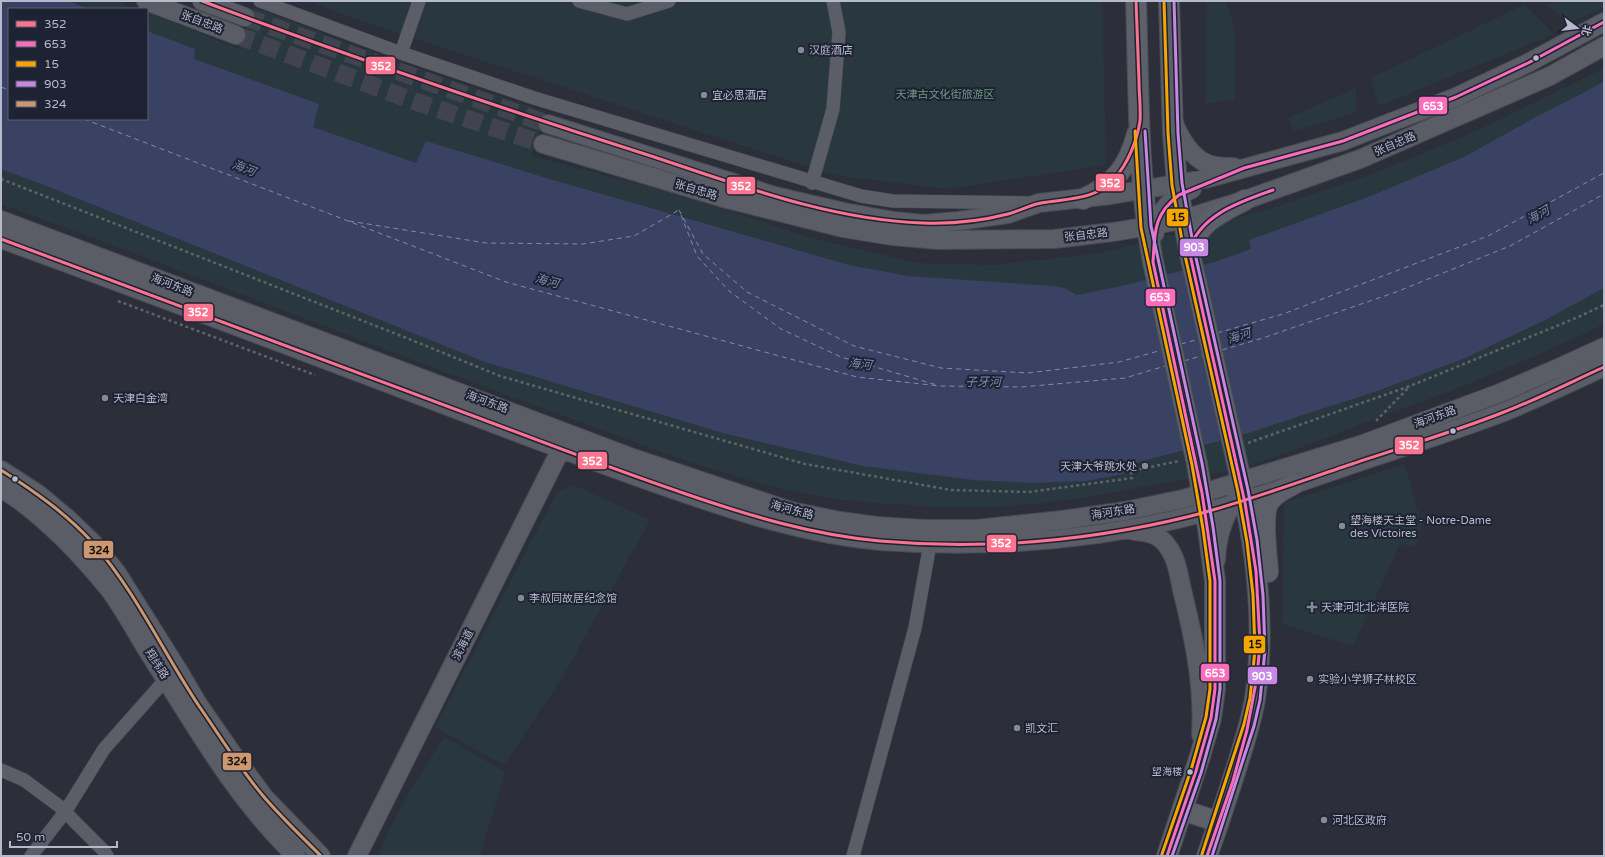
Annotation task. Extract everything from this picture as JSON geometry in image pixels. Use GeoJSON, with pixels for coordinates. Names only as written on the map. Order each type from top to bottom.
{"type":"FeatureCollection","features":[{"type":"Feature","properties":{"kind":"main road"},"geometry":{"type":"LineString","coordinates":[[1136,1],[1143,190],[1151,226],[1153,262],[1189,462],[1204,502],[1215,581],[1215,689],[1210,718],[1200,756],[1167,856]]}},
{"type":"Feature","properties":{"kind":"main road"},"geometry":{"type":"LineString","coordinates":[[1169,1],[1172,119],[1178,190],[1189,250],[1240,451],[1240,494],[1252,541],[1258,595],[1260,650],[1249,725],[1207,856]]}},
{"type":"Feature","properties":{"kind":"main road"},"geometry":{"type":"LineString","coordinates":[[1083,199],[1108,185],[1118,175],[1132,149],[1140,120]]}},
{"type":"Feature","properties":{"kind":"main road"},"geometry":{"type":"LineString","coordinates":[[1189,250],[1197,233],[1204,225],[1217,215],[1245,200]]}},
{"type":"Feature","properties":{"kind":"main road"},"geometry":{"type":"LineString","coordinates":[[1260,650],[1268,630],[1270,608],[1265,519],[1267,504],[1277,494],[1294,484]]}},
{"type":"Feature","properties":{"kind":"main road"},"geometry":{"type":"LineString","coordinates":[[1182,810],[1219,822]]}},
{"type":"Feature","properties":{"kind":"street","name":"张自忠路"},"geometry":{"type":"LineString","coordinates":[[146,1],[236,35]]}},
{"type":"Feature","properties":{"kind":"street","name":"张自忠路"},"geometry":{"type":"LineString","coordinates":[[202,1],[245,17]]}},
{"type":"Feature","properties":{"kind":"street"},"geometry":{"type":"LineString","coordinates":[[260,1],[401,53],[534,98],[812,183],[861,196],[893,201],[992,201],[1039,204]]}},
{"type":"Feature","properties":{"kind":"street"},"geometry":{"type":"LineString","coordinates":[[401,53],[419,1]]}},
{"type":"Feature","properties":{"kind":"street"},"geometry":{"type":"LineString","coordinates":[[579,1],[627,14],[669,1]]}},
{"type":"Feature","properties":{"kind":"street"},"geometry":{"type":"LineString","coordinates":[[812,183],[833,109],[838,32],[833,1]]}},
{"type":"Feature","properties":{"kind":"street","name":"张自忠路"},"geometry":{"type":"LineString","coordinates":[[1244,168],[1343,141],[1456,97],[1528,63],[1604,22]]}},
{"type":"Feature","properties":{"kind":"street","name":"张自忠路"},"geometry":{"type":"LineString","coordinates":[[543,144],[723,198],[843,228],[892,236],[938,240],[1040,239],[1114,232],[1151,226],[1184,219],[1245,200],[1360,159],[1550,76],[1604,46]]}},
{"type":"Feature","properties":{"kind":"street"},"geometry":{"type":"LineString","coordinates":[[1172,119],[1180,138],[1187,148],[1197,157],[1208,164],[1244,168]]}},
{"type":"Feature","properties":{"kind":"street","name":"张自忠路"},"geometry":{"type":"LineString","coordinates":[[548,124],[775,196],[844,212],[894,221],[923,224],[982,218],[1008,214],[1039,204],[1143,190],[1178,190]]}},
{"type":"Feature","properties":{"kind":"street"},"geometry":{"type":"LineString","coordinates":[[1151,226],[1178,190],[1244,168]]}},
{"type":"Feature","properties":{"kind":"street","name":"海河东路"},"geometry":{"type":"LineString","coordinates":[[1,220],[633,458],[791,511],[840,521],[877,526],[924,529],[983,528],[1204,502],[1294,484],[1505,411],[1604,367]]}},
{"type":"Feature","properties":{"kind":"street","name":"海河东路"},"geometry":{"type":"LineString","coordinates":[[1,239],[560,449],[723,507],[788,525],[837,535],[875,540],[930,544],[976,544],[1063,538],[1119,531],[1174,520],[1204,502],[1240,494],[1274,470],[1363,444],[1500,393],[1556,370],[1604,347]]}},
{"type":"Feature","properties":{"kind":"street","name":"滨海道"},"geometry":{"type":"LineString","coordinates":[[357,856],[569,433]]}},
{"type":"Feature","properties":{"kind":"street","name":"翔纬路"},"geometry":{"type":"LineString","coordinates":[[1,470],[38,494],[68,519],[93,543],[117,573],[219,763],[249,804],[278,838],[296,856]]}},
{"type":"Feature","properties":{"kind":"street","name":"翔纬路"},"geometry":{"type":"LineString","coordinates":[[1,488],[30,508],[55,529],[100,578],[172,675],[198,704],[264,797],[321,856]]}},
{"type":"Feature","properties":{"kind":"street"},"geometry":{"type":"LineString","coordinates":[[1215,581],[1216,550],[1220,533],[1240,494]]}},
{"type":"Feature","properties":{"kind":"street"},"geometry":{"type":"LineString","coordinates":[[1119,531],[1145,532],[1158,536],[1169,547],[1176,564],[1196,654],[1201,692],[1202,716],[1200,756]]}},
{"type":"Feature","properties":{"kind":"street"},"geometry":{"type":"LineString","coordinates":[[853,856],[915,628],[930,544]]}},
{"type":"Feature","properties":{"kind":"street"},"geometry":{"type":"LineString","coordinates":[[31,856],[65,812],[104,749],[172,675]]}},
{"type":"Feature","properties":{"kind":"street"},"geometry":{"type":"LineString","coordinates":[[1,770],[24,780],[65,812],[104,851],[107,856]]}},
{"type":"Feature","properties":{"kind":"path"},"geometry":{"type":"LineString","coordinates":[[1,179],[500,376],[805,464],[951,490],[1029,492],[1132,478],[1131,471],[1189,462]]}},
{"type":"Feature","properties":{"kind":"path"},"geometry":{"type":"LineString","coordinates":[[113,299],[315,375]]}},
{"type":"Feature","properties":{"kind":"path"},"geometry":{"type":"LineString","coordinates":[[1240,451],[1260,440],[1410,386],[1576,318],[1604,305]]}},
{"type":"Feature","properties":{"kind":"path"},"geometry":{"type":"LineString","coordinates":[[1377,421],[1410,386]]}},
{"type":"Feature","properties":{"kind":"green space","name":"子牙河"},"geometry":{"type":"Polygon","coordinates":[[[1,1],[119,1],[136,8],[8,8],[8,120],[148,120],[148,12],[239,49],[254,7],[388,58],[546,112],[532,156],[698,200],[811,238],[918,263],[994,265],[1095,254],[1273,208],[1369,175],[1465,136],[1604,68],[1604,324],[1488,376],[1310,444],[1237,469],[1088,497],[1011,506],[922,506],[856,501],[816,495],[738,477],[661,452],[479,385],[1,204],[1,1]]]}},
{"type":"Feature","properties":{"kind":"green space","name":"天津古文化街旅游区"},"geometry":{"type":"Polygon","coordinates":[[[309,1],[1102,1],[1106,165],[947,189],[833,175],[349,17],[309,1]]]}},
{"type":"Feature","properties":{"kind":"green space"},"geometry":{"type":"Polygon","coordinates":[[[1206,1],[1226,1],[1234,27],[1235,100],[1206,103],[1206,1]]]}},
{"type":"Feature","properties":{"kind":"green space"},"geometry":{"type":"Polygon","coordinates":[[[1557,1],[1604,1],[1604,8],[1568,23],[1548,5],[1557,1]]]}},
{"type":"Feature","properties":{"kind":"green space"},"geometry":{"type":"Polygon","coordinates":[[[1524,5],[1554,34],[1379,106],[1371,78],[1524,5]]]}},
{"type":"Feature","properties":{"kind":"green space"},"geometry":{"type":"Polygon","coordinates":[[[1356,88],[1357,112],[1293,131],[1288,118],[1356,88]]]}},
{"type":"Feature","properties":{"kind":"green space"},"geometry":{"type":"Polygon","coordinates":[[[1404,464],[1422,525],[1415,547],[1400,544],[1353,646],[1282,624],[1284,503],[1404,464]]]}},
{"type":"Feature","properties":{"kind":"green space","name":"李叔同故居纪念馆"},"geometry":{"type":"Polygon","coordinates":[[[574,485],[650,520],[563,676],[504,765],[435,727],[557,492],[574,485]]]}},
{"type":"Feature","properties":{"kind":"green space"},"geometry":{"type":"Polygon","coordinates":[[[444,737],[505,772],[480,856],[378,856],[384,840],[400,809],[444,737]]]}},
{"type":"Feature","properties":{"kind":"water","name":"子牙河"},"geometry":{"type":"Polygon","coordinates":[[[1,1],[68,1],[86,8],[8,8],[8,120],[148,120],[148,31],[195,49],[194,59],[319,104],[313,127],[416,163],[426,141],[553,180],[849,265],[908,276],[1053,286],[1064,288],[1077,295],[1126,285],[1215,262],[1251,249],[1249,240],[1371,196],[1464,157],[1534,118],[1604,82],[1604,288],[1545,320],[1463,359],[1377,391],[1242,435],[1123,466],[1124,474],[1086,481],[1032,483],[973,480],[863,466],[723,433],[485,362],[1,169],[1,1]]]}},
{"type":"Feature","properties":{"kind":"ferry route"},"geometry":{"type":"LineString","coordinates":[[1,87],[8,90]]}},
{"type":"Feature","properties":{"kind":"ferry route"},"geometry":{"type":"LineString","coordinates":[[87,120],[506,282],[857,377],[940,386],[1021,387],[1125,378],[1165,366]]}},
{"type":"Feature","properties":{"kind":"ferry route"},"geometry":{"type":"LineString","coordinates":[[1217,333],[1283,314],[1488,236],[1604,173]]}},
{"type":"Feature","properties":{"kind":"ferry route"},"geometry":{"type":"LineString","coordinates":[[1222,350],[1263,338],[1396,292],[1510,246],[1604,194]]}},
{"type":"Feature","properties":{"kind":"ferry route"},"geometry":{"type":"LineString","coordinates":[[679,210],[703,254],[747,292],[854,346],[941,368],[1028,373],[1119,362],[1162,350]]}},
{"type":"Feature","properties":{"kind":"ferry route"},"geometry":{"type":"LineString","coordinates":[[349,221],[486,243],[583,244],[634,236],[679,210]]}},
{"type":"Feature","properties":{"kind":"ferry route"},"geometry":{"type":"LineString","coordinates":[[681,215],[697,256],[729,291],[781,329],[841,357],[937,385]]}},
{"type":"Feature","properties":{"kind":"ferry route"},"geometry":{"type":"LineString","coordinates":[[1181,344],[1199,339]]}},
{"type":"Feature","properties":{"kind":"ferry route"},"geometry":{"type":"LineString","coordinates":[[1184,361],[1204,355]]}},
{"type":"Feature","properties":{"kind":"tunnel"},"geometry":{"type":"LineString","coordinates":[[245,17],[548,124]]}},
{"type":"Feature","properties":{"kind":"tunnel"},"geometry":{"type":"LineString","coordinates":[[236,35],[414,101],[543,144]]}},
{"type":"Feature","properties":{"kind":"transit line","name":"352"},"geometry":{"type":"LineString","coordinates":[[202,1],[426,82],[751,189],[819,208],[854,215],[923,223],[966,222],[1008,214],[1037,204],[1090,195],[1099,191],[1115,178],[1124,166],[1131,151],[1137,136],[1140,121],[1136,1]]}},
{"type":"Feature","properties":{"kind":"transit line","name":"15"},"geometry":{"type":"LineString","coordinates":[[1164,1],[1168,133],[1172,185],[1184,251],[1238,492],[1247,542],[1253,595],[1255,650],[1250,698],[1244,724],[1202,854]]}},
{"type":"Feature","properties":{"kind":"transit line","name":"903"},"geometry":{"type":"LineString","coordinates":[[1174,1],[1178,133],[1182,183],[1194,249],[1248,490],[1257,540],[1263,595],[1265,650],[1260,700],[1254,726],[1212,856]]}},
{"type":"Feature","properties":{"kind":"transit line","name":"653"},"geometry":{"type":"LineString","coordinates":[[1167,856],[1196,771],[1211,718],[1215,689],[1215,581],[1202,493],[1153,262],[1155,233],[1160,217],[1170,202],[1179,195],[1244,168],[1343,141],[1456,97],[1528,63],[1604,22]]}},
{"type":"Feature","properties":{"kind":"transit line","name":"15"},"geometry":{"type":"LineString","coordinates":[[1135,131],[1141,228],[1192,465],[1210,581],[1210,689],[1206,717],[1191,770],[1162,854]]}},
{"type":"Feature","properties":{"kind":"transit line","name":"903"},"geometry":{"type":"LineString","coordinates":[[1145,131],[1151,226],[1202,463],[1213,527],[1220,581],[1220,689],[1216,719],[1201,773],[1172,856]]}},
{"type":"Feature","properties":{"kind":"transit line","name":"653"},"geometry":{"type":"LineString","coordinates":[[1207,856],[1233,781],[1247,730],[1257,677],[1260,643],[1256,571],[1245,503],[1189,250],[1195,238],[1212,218],[1248,199],[1273,190]]}},
{"type":"Feature","properties":{"kind":"transit line","name":"352"},"geometry":{"type":"LineString","coordinates":[[1,239],[639,478],[731,509],[780,523],[830,534],[880,541],[919,544],[997,544],[1036,541],[1114,532],[1191,516],[1251,498],[1466,426],[1529,402],[1604,367]]}},
{"type":"Feature","properties":{"kind":"transit line","name":"324"},"geometry":{"type":"LineString","coordinates":[[1,470],[50,504],[72,522],[93,543],[123,582],[186,686],[230,752],[264,797],[321,856]]}},
{"type":"Feature","properties":{"kind":"place","name":"汉庭酒店"},"geometry":{"type":"Point","coordinates":[801,50]}},
{"type":"Feature","properties":{"kind":"place","name":"宜必思酒店"},"geometry":{"type":"Point","coordinates":[704,95]}},
{"type":"Feature","properties":{"kind":"place","name":"天津白金湾"},"geometry":{"type":"Point","coordinates":[105,398]}},
{"type":"Feature","properties":{"kind":"place","name":"天津大爷跳水处"},"geometry":{"type":"Point","coordinates":[1145,466]}},
{"type":"Feature","properties":{"kind":"place","name":"望海楼天主堂 - Notre-Dame des Victoires"},"geometry":{"type":"Point","coordinates":[1342,526]}},
{"type":"Feature","properties":{"kind":"place","name":"李叔同故居纪念馆"},"geometry":{"type":"Point","coordinates":[521,598]}},
{"type":"Feature","properties":{"kind":"place","name":"天津河北北洋医院"},"geometry":{"type":"Point","coordinates":[1312,607]}},
{"type":"Feature","properties":{"kind":"place","name":"实验小学狮子林校区"},"geometry":{"type":"Point","coordinates":[1310,679]}},
{"type":"Feature","properties":{"kind":"place","name":"凯文汇"},"geometry":{"type":"Point","coordinates":[1017,728]}},
{"type":"Feature","properties":{"kind":"place","name":"望海楼"},"geometry":{"type":"Point","coordinates":[1190,772]}},
{"type":"Feature","properties":{"kind":"place","name":"河北区政府"},"geometry":{"type":"Point","coordinates":[1324,820]}},
{"type":"Feature","properties":{"kind":"water label","name":"海河"},"geometry":{"type":"Point","coordinates":[244,168]}},
{"type":"Feature","properties":{"kind":"water label","name":"海河"},"geometry":{"type":"Point","coordinates":[1538,215]}},
{"type":"Feature","properties":{"kind":"water label","name":"海河"},"geometry":{"type":"Point","coordinates":[547,281]}},
{"type":"Feature","properties":{"kind":"water label","name":"海河"},"geometry":{"type":"Point","coordinates":[1239,336]}},
{"type":"Feature","properties":{"kind":"water label","name":"海河"},"geometry":{"type":"Point","coordinates":[860,364]}}]}
